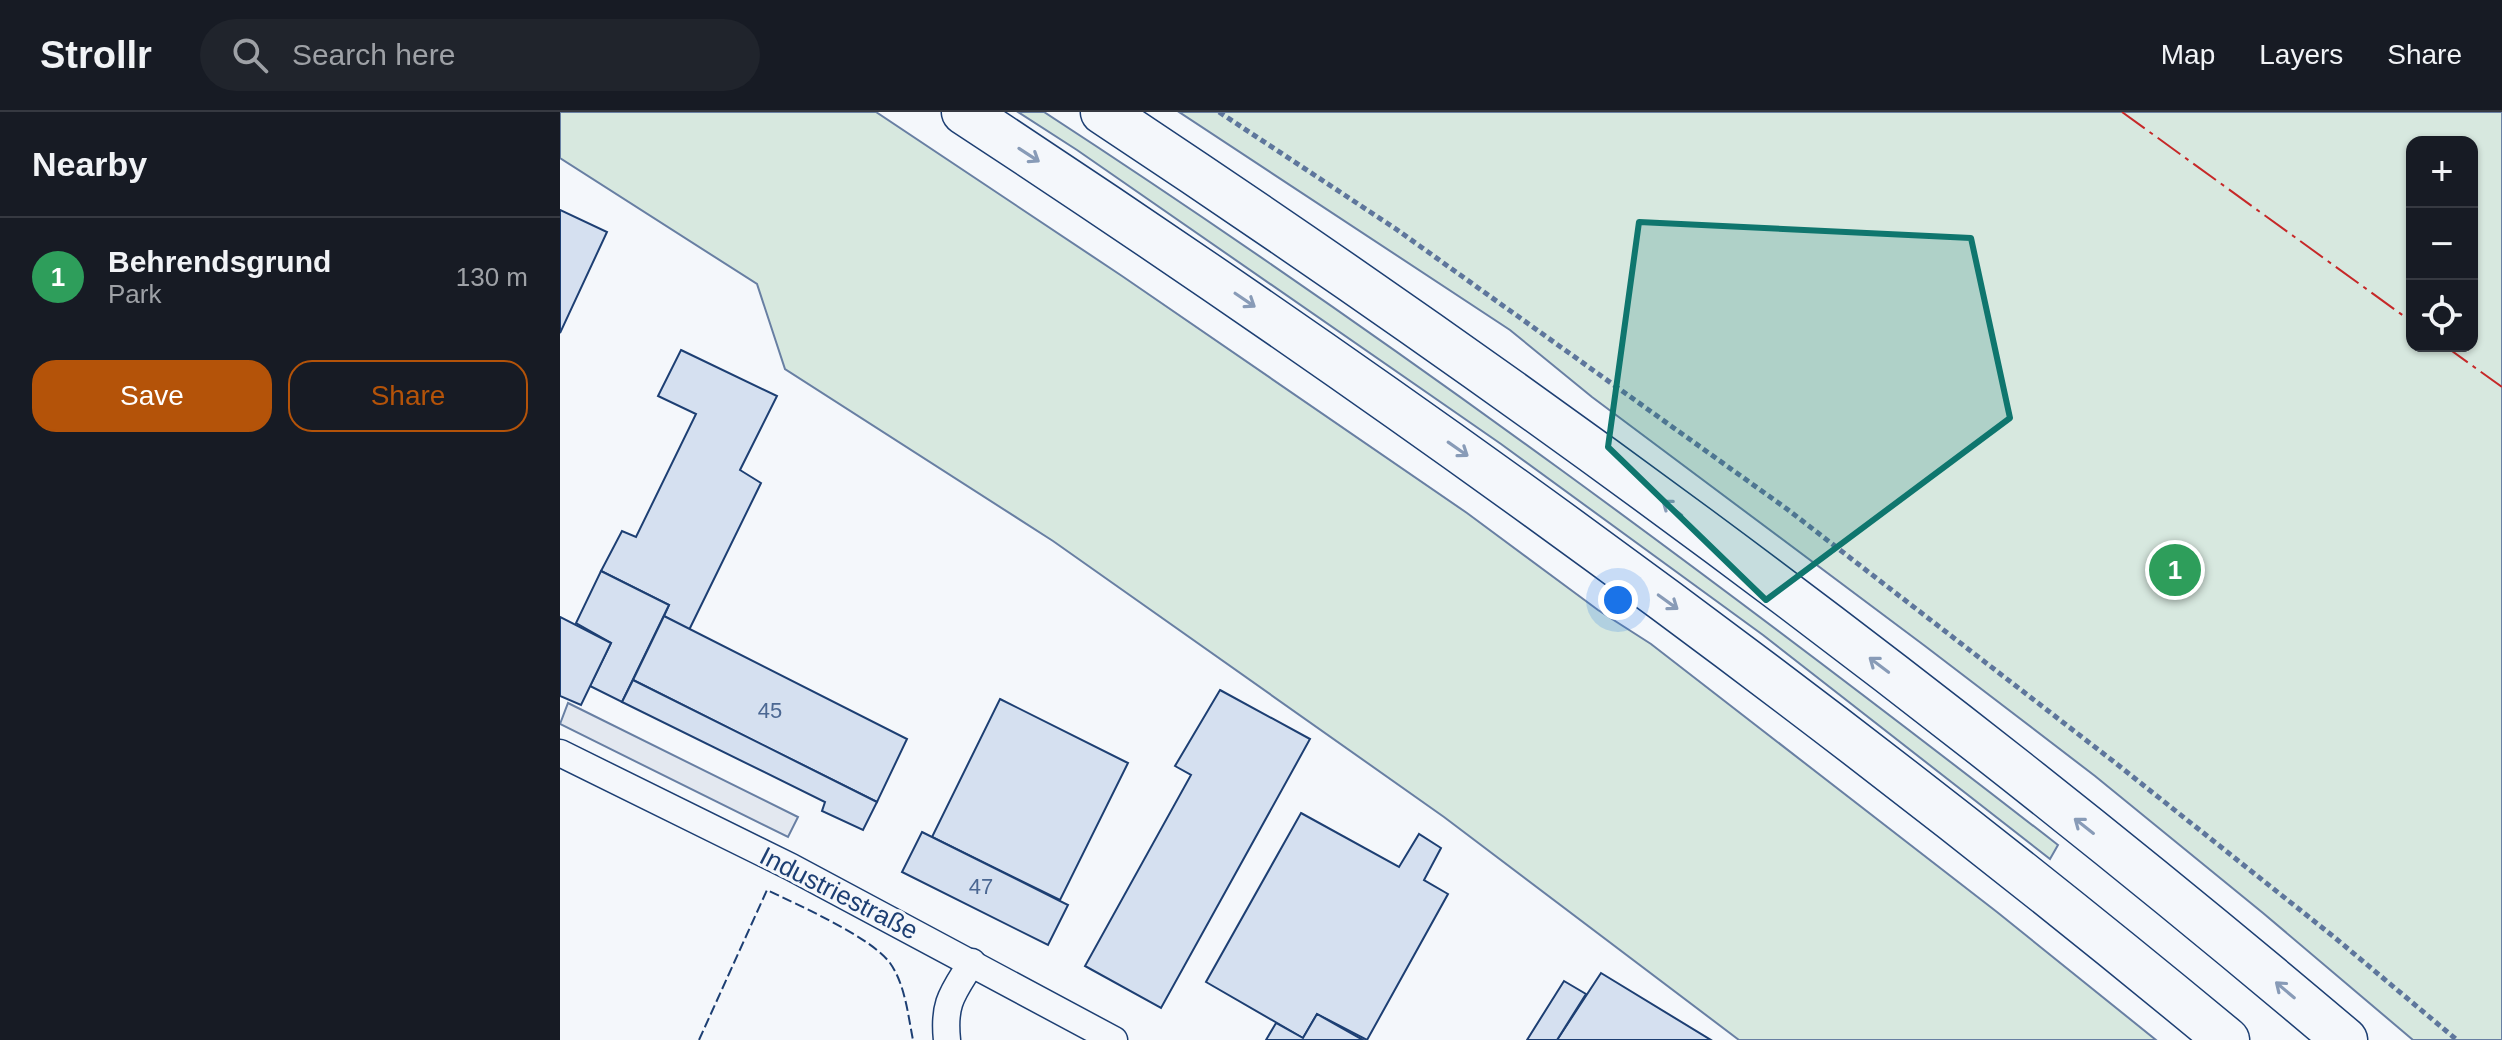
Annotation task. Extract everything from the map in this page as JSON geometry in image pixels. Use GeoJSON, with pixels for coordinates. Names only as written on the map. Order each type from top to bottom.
{"type":"FeatureCollection","features":[{"type":"Feature","properties":{"kind":"highway"},"geometry":{"type":"LineString","coordinates":[[964,112],[1347,370],[1654,591],[1979,839],[2227,1040]]}},
{"type":"Feature","properties":{"kind":"highway"},"geometry":{"type":"LineString","coordinates":[[1103,112],[1336,269],[1672,508],[2095,834],[2345,1040]]}},
{"type":"Feature","properties":{"kind":"street","name":"Industriestraße"},"geometry":{"type":"LineString","coordinates":[[560,753],[791,867],[1114,1040]]}},
{"type":"Feature","properties":{"kind":"street"},"geometry":{"type":"LineString","coordinates":[[947,1040],[944,1016],[949,999],[972,962]]}},
{"type":"Feature","properties":{"kind":"path"},"geometry":{"type":"LineString","coordinates":[[1219,112],[1396,229],[1787,509],[2113,761],[2334,937],[2457,1040]]}},
{"type":"Feature","properties":{"kind":"highlighted area"},"geometry":{"type":"Polygon","coordinates":[[[1639,222],[1971,238],[2010,418],[1766,600],[1608,447],[1639,222]]]}},
{"type":"Feature","properties":{"kind":"shaded area"},"geometry":{"type":"Polygon","coordinates":[[[560,112],[876,112],[1122,276],[1467,513],[1598,610],[1651,644],[1997,912],[2156,1040],[1739,1040],[1444,817],[1053,541],[785,369],[757,284],[560,158],[560,112]]]}},
{"type":"Feature","properties":{"kind":"shaded area"},"geometry":{"type":"Polygon","coordinates":[[[1018,112],[1044,112],[1175,198],[1558,468],[1810,655],[2058,845],[2050,859],[1763,635],[1501,444],[1018,112]]]}},
{"type":"Feature","properties":{"kind":"shaded area"},"geometry":{"type":"Polygon","coordinates":[[[1179,112],[2502,112],[2502,1040],[2413,1040],[2095,776],[1592,397],[1510,330],[1179,112]]]}},
{"type":"Feature","properties":{"kind":"shaded area"},"geometry":{"type":"Polygon","coordinates":[[[568,703],[798,817],[788,837],[560,724],[568,703]]]}},
{"type":"Feature","properties":{"kind":"building"},"geometry":{"type":"Polygon","coordinates":[[[560,210],[607,232],[560,333],[560,210]]]}},
{"type":"Feature","properties":{"kind":"building"},"geometry":{"type":"Polygon","coordinates":[[[681,350],[777,396],[740,470],[761,483],[689,630],[664,616],[669,605],[601,571],[622,531],[636,537],[696,414],[658,396],[681,350]]]}},
{"type":"Feature","properties":{"kind":"building"},"geometry":{"type":"Polygon","coordinates":[[[601,571],[669,605],[622,702],[590,686],[611,643],[576,623],[601,571]]]}},
{"type":"Feature","properties":{"kind":"building"},"geometry":{"type":"Polygon","coordinates":[[[664,616],[907,739],[877,802],[633,680],[664,616]]]}},
{"type":"Feature","properties":{"kind":"building"},"geometry":{"type":"Polygon","coordinates":[[[560,617],[611,643],[581,705],[560,696],[560,617]]]}},
{"type":"Feature","properties":{"kind":"building"},"geometry":{"type":"Polygon","coordinates":[[[633,680],[877,802],[863,830],[822,811],[825,802],[622,702],[633,680]]]}},
{"type":"Feature","properties":{"kind":"building"},"geometry":{"type":"Polygon","coordinates":[[[1220,690],[1310,739],[1161,1008],[1085,966],[1191,775],[1175,766],[1220,690]]]}},
{"type":"Feature","properties":{"kind":"building"},"geometry":{"type":"Polygon","coordinates":[[[1000,699],[1128,763],[1060,900],[932,837],[1000,699]]]}},
{"type":"Feature","properties":{"kind":"building"},"geometry":{"type":"Polygon","coordinates":[[[1301,813],[1399,867],[1419,834],[1441,848],[1424,880],[1448,894],[1367,1040],[1317,1014],[1303,1038],[1206,982],[1301,813]]]}},
{"type":"Feature","properties":{"kind":"building"},"geometry":{"type":"Polygon","coordinates":[[[922,832],[1068,905],[1048,945],[902,872],[922,832]]]}},
{"type":"Feature","properties":{"kind":"building"},"geometry":{"type":"Polygon","coordinates":[[[1601,973],[1711,1040],[1557,1040],[1601,973]]]}},
{"type":"Feature","properties":{"kind":"building"},"geometry":{"type":"Polygon","coordinates":[[[1564,981],[1586,994],[1557,1040],[1527,1040],[1564,981]]]}},
{"type":"Feature","properties":{"kind":"building"},"geometry":{"type":"Polygon","coordinates":[[[1317,1014],[1363,1040],[1266,1040],[1276,1023],[1303,1038],[1317,1014]]]}},
{"type":"Feature","properties":{"kind":"fence"},"geometry":{"type":"LineString","coordinates":[[699,1040],[767,890],[833,922],[881,953],[899,980],[913,1040]]}},
{"type":"Feature","properties":{"kind":"power"},"geometry":{"type":"LineString","coordinates":[[2122,112],[2406,318]]}},
{"type":"Feature","properties":{"kind":"power"},"geometry":{"type":"LineString","coordinates":[[2453,352],[2502,387]]}},
{"type":"Feature","properties":{"kind":"place","name":"Behrendsgrund"},"geometry":{"type":"Point","coordinates":[2175,570]}}]}
